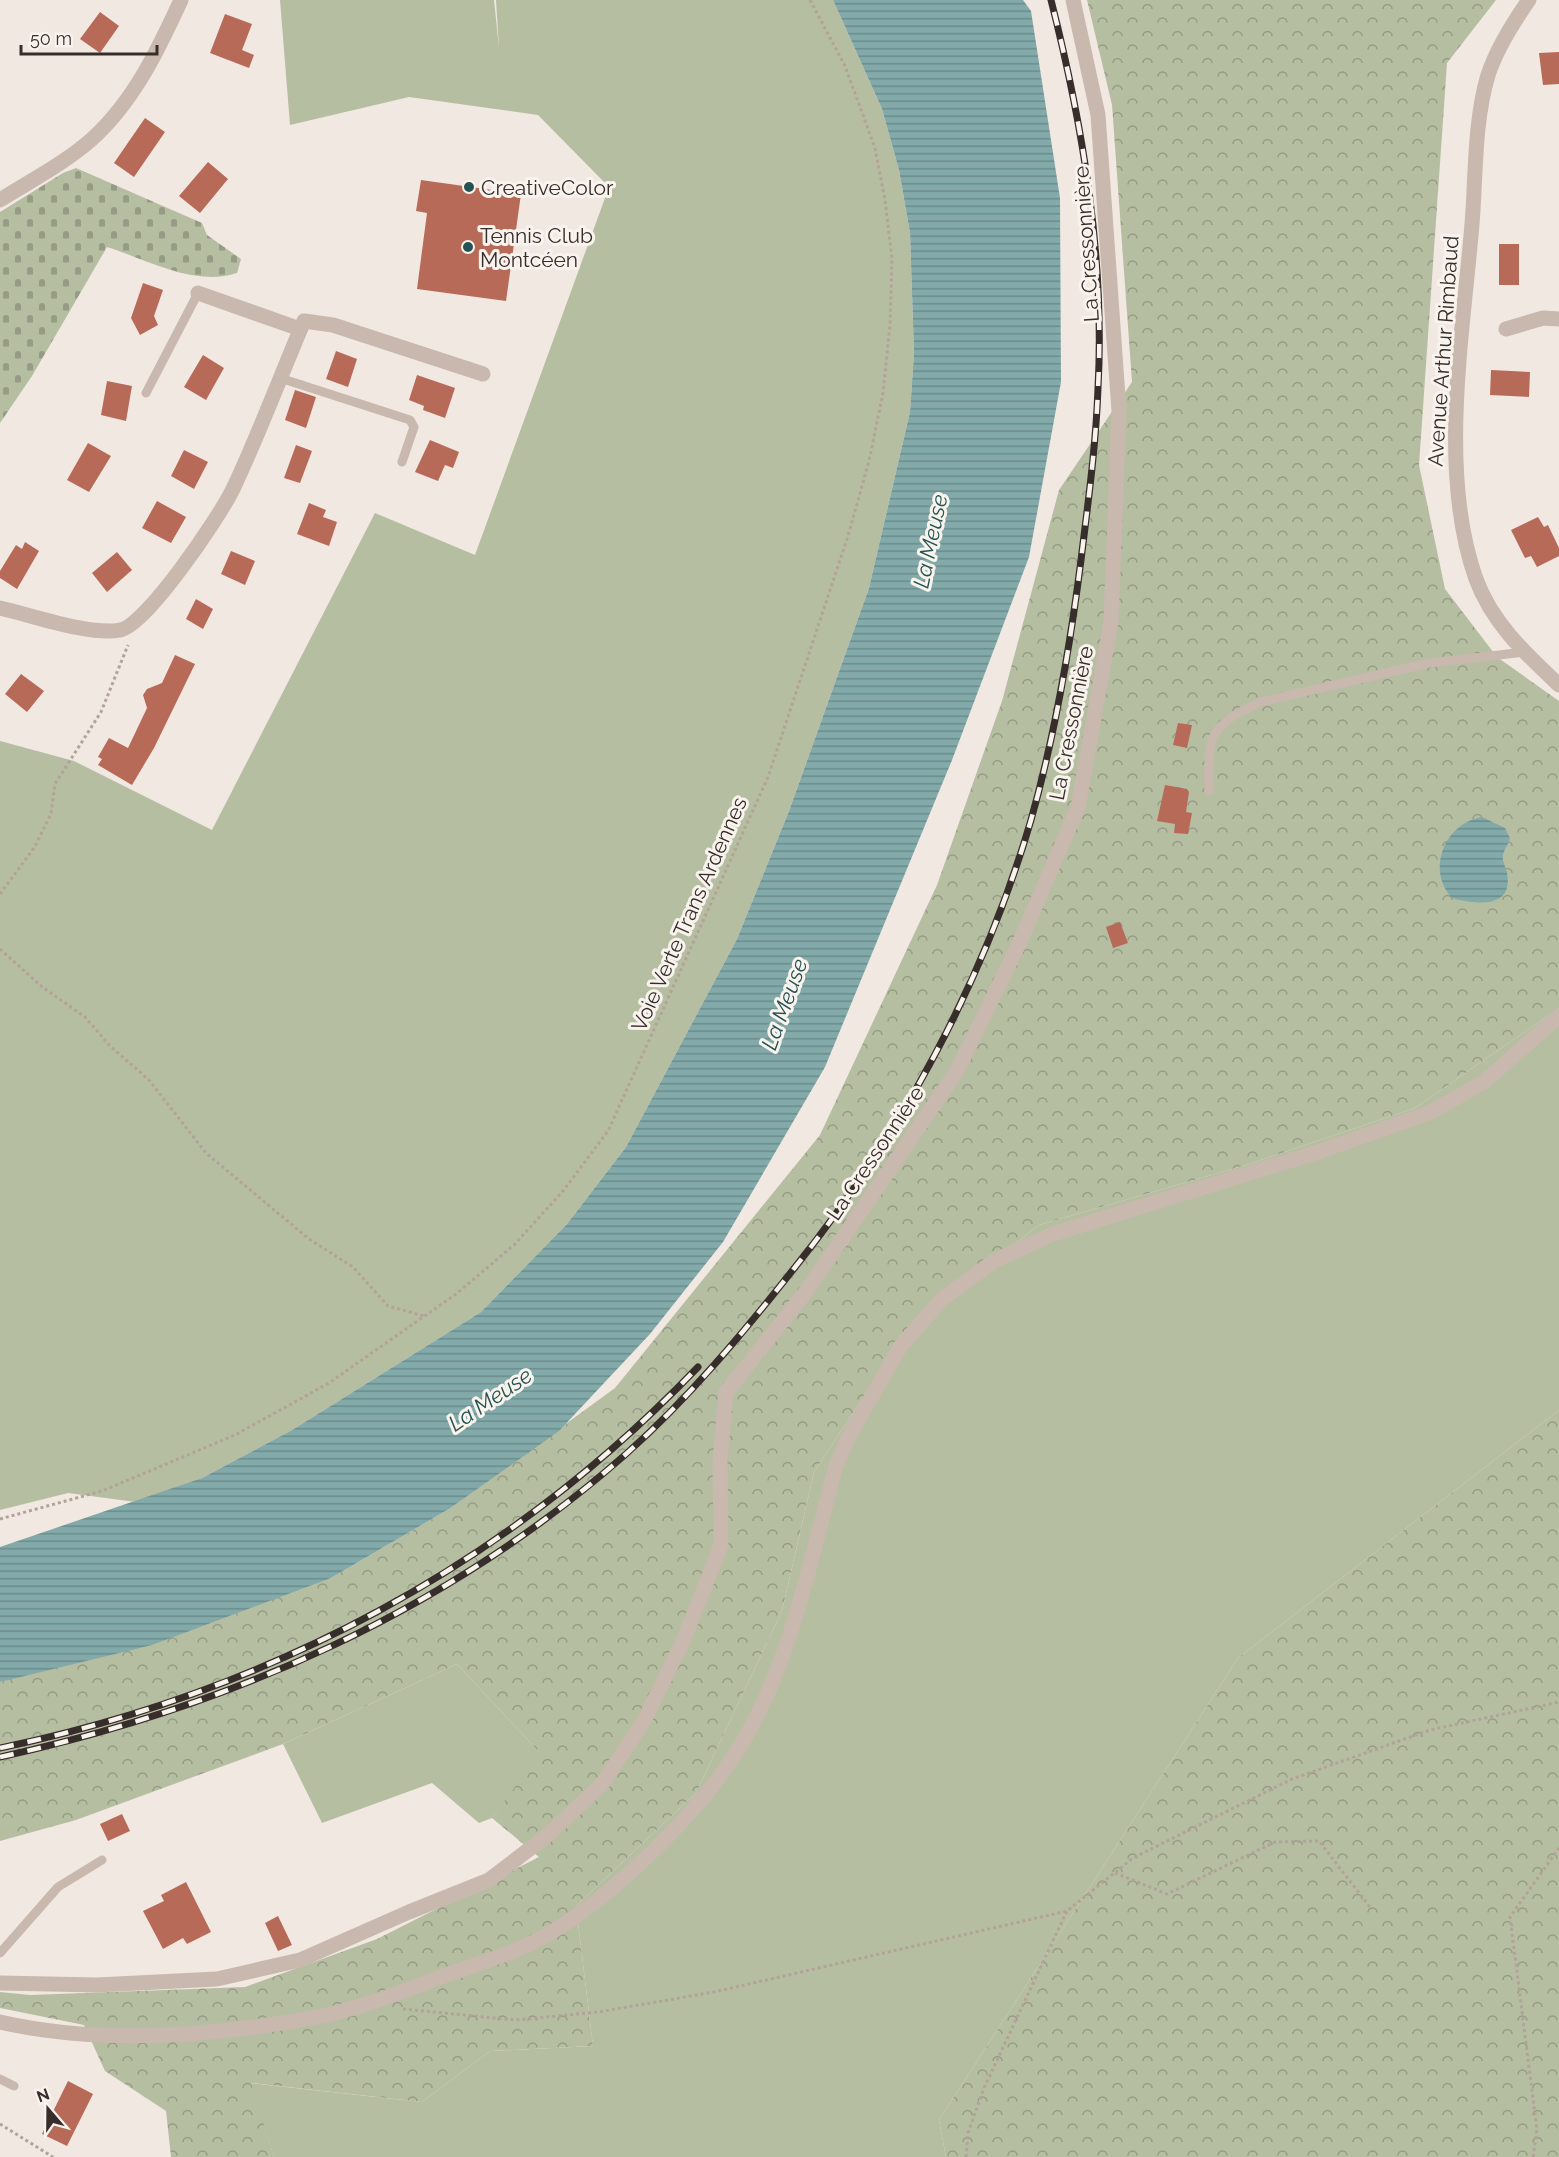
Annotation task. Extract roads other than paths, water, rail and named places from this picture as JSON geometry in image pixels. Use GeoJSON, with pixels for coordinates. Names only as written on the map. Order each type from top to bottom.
{"type":"FeatureCollection","features":[{"type":"Feature","properties":{"kind":"street"},"geometry":{"type":"LineString","coordinates":[[0,200],[92,139],[123,104],[152,62],[181,0]]}},
{"type":"Feature","properties":{"kind":"street","name":"La Cressonnière"},"geometry":{"type":"LineString","coordinates":[[0,1983],[97,1985],[217,1979],[300,1960],[489,1880],[549,1834],[602,1784],[644,1721],[684,1639],[721,1545],[720,1461],[726,1392],[805,1293],[957,1071],[1018,946],[1078,807],[1111,621],[1119,411],[1098,115],[1073,0]]}},
{"type":"Feature","properties":{"kind":"street","name":"Avenue Arthur Rimbaud"},"geometry":{"type":"LineString","coordinates":[[1529,0],[1500,46],[1482,104],[1458,395],[1456,475],[1458,509],[1477,581],[1492,610],[1512,640],[1559,685]]}},
{"type":"Feature","properties":{"kind":"street"},"geometry":{"type":"LineString","coordinates":[[198,293],[300,329]]}},
{"type":"Feature","properties":{"kind":"street"},"geometry":{"type":"LineString","coordinates":[[1506,329],[1543,318],[1559,319]]}},
{"type":"Feature","properties":{"kind":"street"},"geometry":{"type":"LineString","coordinates":[[0,608],[102,632],[124,630],[145,614],[165,591],[232,491],[304,321],[333,325],[483,374]]}},
{"type":"Feature","properties":{"kind":"street"},"geometry":{"type":"LineString","coordinates":[[0,2022],[52,2031],[158,2034],[256,2026],[319,2016],[381,1999],[524,1946],[548,1934],[587,1906],[670,1835],[726,1768],[748,1733],[769,1688],[794,1621],[836,1466],[849,1436],[900,1347],[941,1300],[994,1261],[1053,1234],[1321,1152],[1429,1113],[1484,1083],[1559,1016]]}},
{"type":"Feature","properties":{"kind":"lane"},"geometry":{"type":"LineString","coordinates":[[146,393],[198,293]]}},
{"type":"Feature","properties":{"kind":"lane"},"geometry":{"type":"LineString","coordinates":[[280,378],[410,420],[414,428],[402,462]]}},
{"type":"Feature","properties":{"kind":"lane"},"geometry":{"type":"LineString","coordinates":[[1209,791],[1208,751],[1213,736],[1220,725],[1261,702],[1429,663],[1525,652]]}},
{"type":"Feature","properties":{"kind":"lane"},"geometry":{"type":"LineString","coordinates":[[0,1953],[58,1887],[102,1860]]}},
{"type":"Feature","properties":{"kind":"lane"},"geometry":{"type":"LineString","coordinates":[[0,2079],[14,2086]]}},
{"type":"Feature","properties":{"kind":"water","name":"La Meuse"},"geometry":{"type":"Polygon","coordinates":[[[833,0],[1023,0],[1031,11],[1060,198],[1061,382],[1029,557],[952,760],[825,1067],[723,1242],[650,1334],[559,1431],[449,1509],[331,1578],[152,1645],[0,1682],[0,1547],[202,1478],[292,1430],[481,1312],[567,1224],[626,1147],[737,939],[789,811],[869,588],[910,412],[914,353],[910,233],[899,170],[882,109],[833,0]]]}},
{"type":"Feature","properties":{"kind":"water"},"geometry":{"type":"Polygon","coordinates":[[[1482,817],[1505,828],[1510,838],[1503,855],[1508,885],[1498,899],[1490,902],[1471,902],[1452,898],[1444,887],[1440,875],[1443,850],[1449,838],[1458,828],[1482,817]]]}},
{"type":"Feature","properties":{"kind":"railway"},"geometry":{"type":"LineString","coordinates":[[0,1757],[86,1736],[170,1711],[252,1681],[332,1646],[410,1606],[485,1561],[557,1510],[649,1433],[736,1340],[834,1216],[904,1110],[963,998],[1012,880],[1031,820],[1047,756],[1061,691],[1077,593],[1089,496],[1098,388],[1098,290],[1095,241],[1082,144],[1051,0]]}},
{"type":"Feature","properties":{"kind":"railway"},"geometry":{"type":"LineString","coordinates":[[0,1748],[99,1724],[196,1693],[289,1655],[378,1611],[464,1560],[546,1503],[624,1438],[698,1367]]}},
{"type":"Feature","properties":{"kind":"place","name":"CreativeColor"},"geometry":{"type":"Point","coordinates":[469,187]}},
{"type":"Feature","properties":{"kind":"place","name":"Tennis Club Montcéen"},"geometry":{"type":"Point","coordinates":[468,247]}}]}
